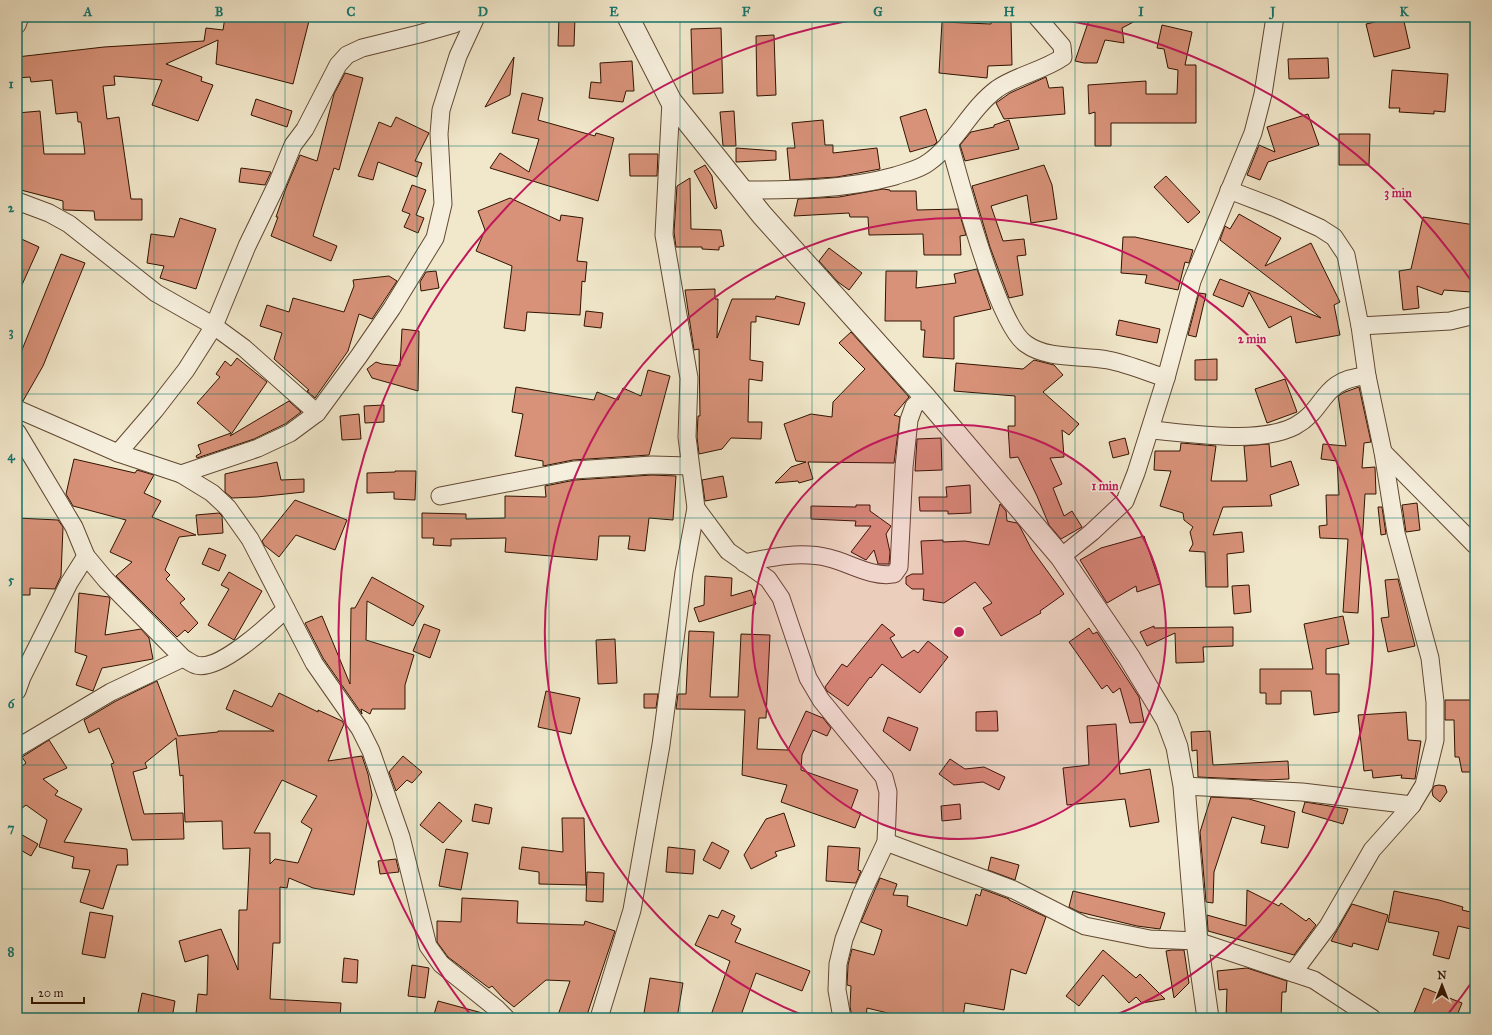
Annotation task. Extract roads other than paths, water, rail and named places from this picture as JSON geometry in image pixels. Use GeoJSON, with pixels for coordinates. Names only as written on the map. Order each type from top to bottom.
{"type":"FeatureCollection","features":[{"type":"Feature","properties":{"kind":"street"},"geometry":{"type":"LineString","coordinates":[[17,25],[20,17]]}},
{"type":"Feature","properties":{"kind":"street"},"geometry":{"type":"LineString","coordinates":[[118,453],[155,410],[186,370],[214,326],[247,246],[277,184],[293,146],[305,129],[338,65],[348,55],[362,48],[454,24],[470,17]]}},
{"type":"Feature","properties":{"kind":"street"},"geometry":{"type":"LineString","coordinates":[[181,474],[258,448],[290,432],[317,413],[359,356],[434,238],[443,204],[439,134],[441,110],[458,56],[476,17]]}},
{"type":"Feature","properties":{"kind":"street"},"geometry":{"type":"LineString","coordinates":[[628,17],[671,101],[741,190],[925,397],[1061,557],[1129,657],[1167,720],[1177,747],[1184,786],[1196,941],[1208,1018]]}},
{"type":"Feature","properties":{"kind":"street"},"geometry":{"type":"LineString","coordinates":[[741,190],[833,187],[872,182],[915,170],[929,162],[949,142],[983,103],[998,89],[1053,63],[1062,56],[1062,46],[1037,17]]}},
{"type":"Feature","properties":{"kind":"street"},"geometry":{"type":"LineString","coordinates":[[1061,557],[1092,532],[1125,501],[1150,430],[1166,378],[1192,281],[1253,133],[1263,94],[1275,17]]}},
{"type":"Feature","properties":{"kind":"street"},"geometry":{"type":"LineString","coordinates":[[599,1018],[632,910],[661,745],[684,572],[696,508],[687,437],[689,378],[664,235],[671,101]]}},
{"type":"Feature","properties":{"kind":"street"},"geometry":{"type":"LineString","coordinates":[[949,142],[991,280],[1014,331],[1025,344],[1054,354],[1110,360],[1166,378]]}},
{"type":"Feature","properties":{"kind":"street"},"geometry":{"type":"LineString","coordinates":[[1229,190],[1320,228],[1334,237],[1346,255],[1360,326],[1367,376],[1383,452],[1396,533],[1430,658],[1435,702],[1435,740],[1424,785],[1412,805],[1372,850],[1328,926],[1294,973]]}},
{"type":"Feature","properties":{"kind":"street"},"geometry":{"type":"LineString","coordinates":[[17,201],[49,213],[69,224],[151,289],[214,326],[244,348],[317,413]]}},
{"type":"Feature","properties":{"kind":"street"},"geometry":{"type":"LineString","coordinates":[[1360,326],[1450,321],[1475,315]]}},
{"type":"Feature","properties":{"kind":"street"},"geometry":{"type":"LineString","coordinates":[[1150,430],[1207,435],[1252,436],[1274,434],[1296,425],[1309,415],[1338,383],[1351,377],[1367,376]]}},
{"type":"Feature","properties":{"kind":"street"},"geometry":{"type":"LineString","coordinates":[[744,563],[774,556],[796,555],[829,558],[884,576],[894,574],[899,567],[904,467],[909,420],[914,406],[925,397]]}},
{"type":"Feature","properties":{"kind":"street"},"geometry":{"type":"LineString","coordinates":[[17,409],[118,453],[181,474],[212,493],[228,508],[250,539],[314,663],[360,729],[370,751],[401,837],[428,946],[441,964],[506,1018]]}},
{"type":"Feature","properties":{"kind":"street"},"geometry":{"type":"LineString","coordinates":[[17,432],[74,527],[86,556],[106,580],[182,658],[198,666],[219,661],[238,650],[286,609]]}},
{"type":"Feature","properties":{"kind":"street"},"geometry":{"type":"LineString","coordinates":[[1383,452],[1475,545]]}},
{"type":"Feature","properties":{"kind":"street"},"geometry":{"type":"LineString","coordinates":[[440,496],[574,470],[652,465],[690,466]]}},
{"type":"Feature","properties":{"kind":"street"},"geometry":{"type":"LineString","coordinates":[[696,508],[728,551],[768,579],[781,598],[808,678],[821,700],[884,777],[888,792],[886,842],[861,896],[844,939],[838,964],[837,990],[842,1018]]}},
{"type":"Feature","properties":{"kind":"street"},"geometry":{"type":"LineString","coordinates":[[17,691],[22,677],[69,583],[86,556]]}},
{"type":"Feature","properties":{"kind":"street"},"geometry":{"type":"LineString","coordinates":[[17,748],[111,692],[182,658]]}},
{"type":"Feature","properties":{"kind":"street"},"geometry":{"type":"LineString","coordinates":[[1184,786],[1302,792],[1412,805]]}},
{"type":"Feature","properties":{"kind":"street"},"geometry":{"type":"LineString","coordinates":[[886,842],[1014,890],[1085,926],[1150,939],[1196,941],[1314,980],[1372,1018]]}}]}
